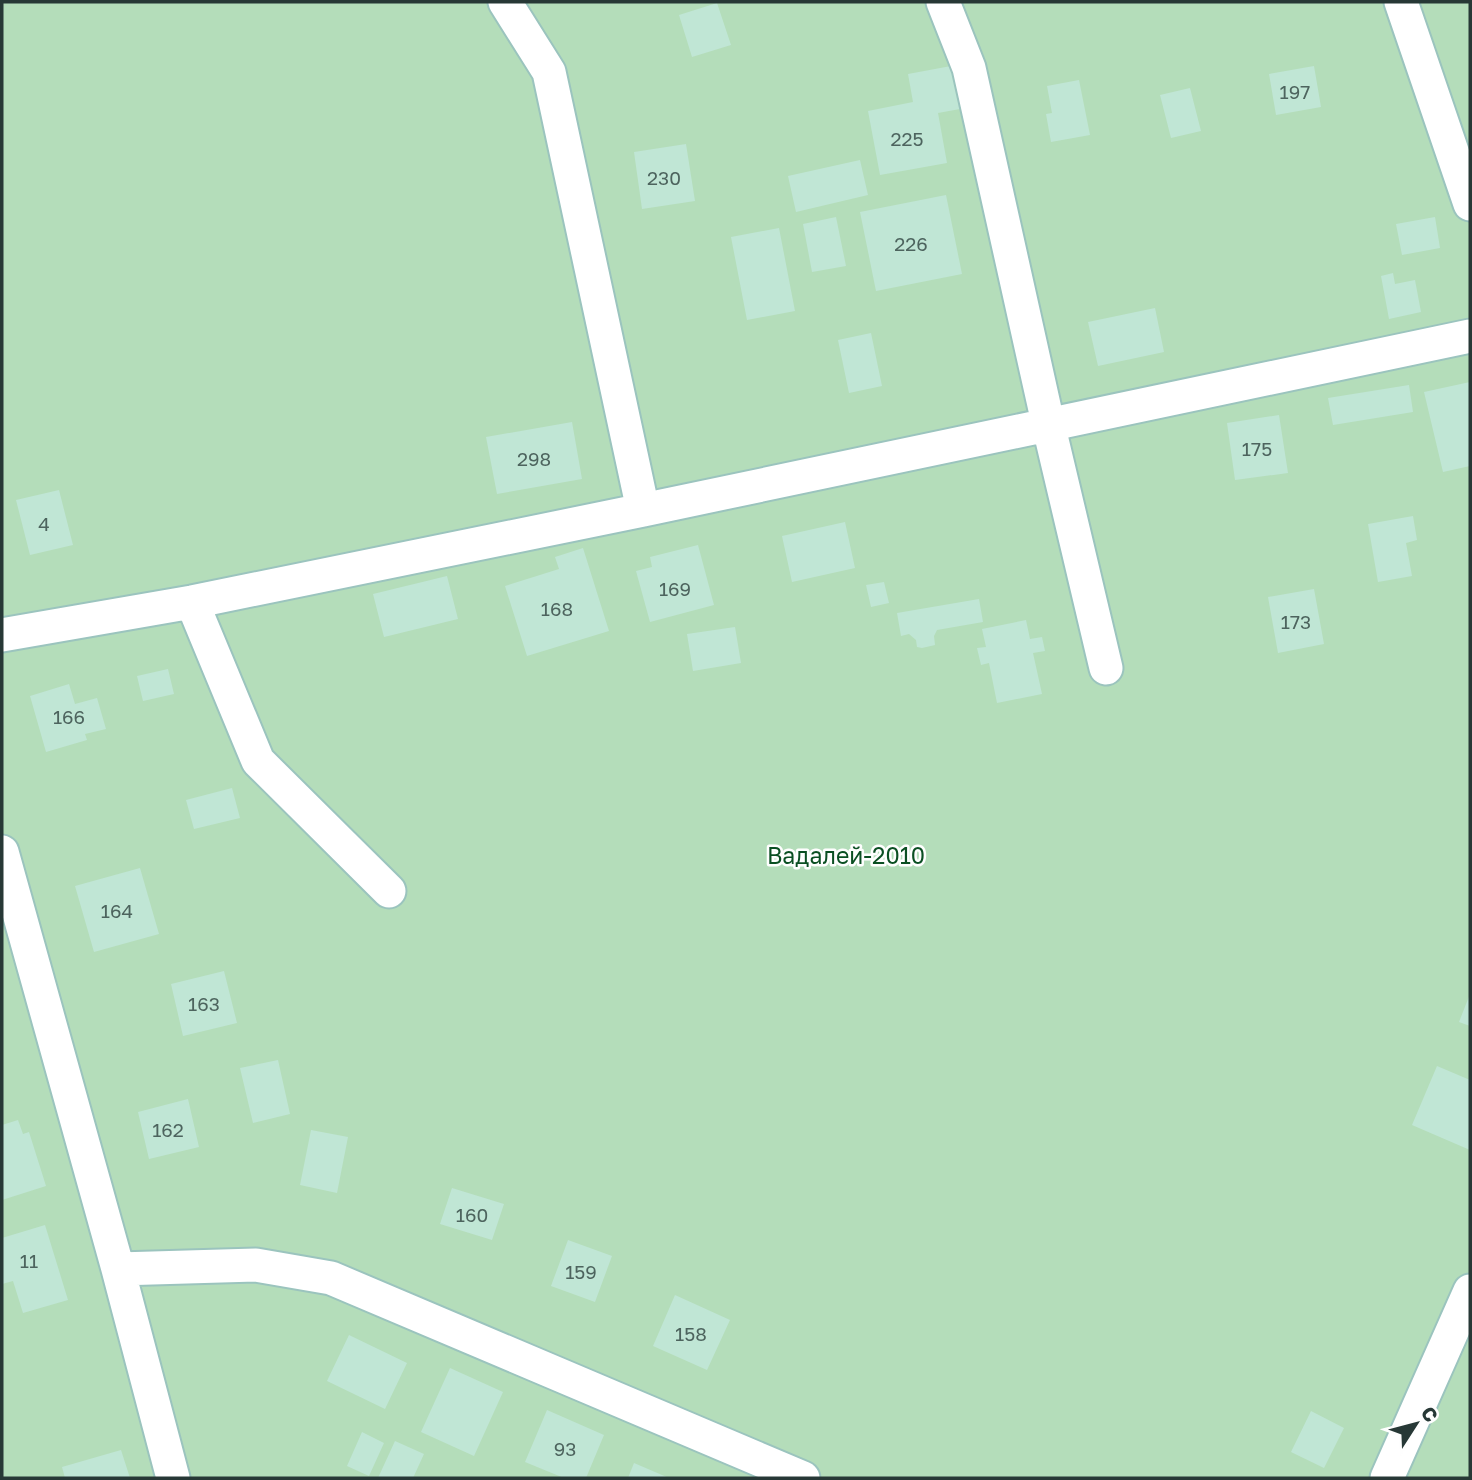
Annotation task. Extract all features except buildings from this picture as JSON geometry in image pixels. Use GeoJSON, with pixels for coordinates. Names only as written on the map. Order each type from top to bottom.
{"type":"FeatureCollection","features":[{"type":"Feature","properties":{"kind":"street"},"geometry":{"type":"LineString","coordinates":[[506,2],[550,72],[643,510]]}},
{"type":"Feature","properties":{"kind":"street"},"geometry":{"type":"LineString","coordinates":[[943,2],[969,68],[1106,668]]}},
{"type":"Feature","properties":{"kind":"street"},"geometry":{"type":"LineString","coordinates":[[1401,2],[1470,204]]}},
{"type":"Feature","properties":{"kind":"street"},"geometry":{"type":"LineString","coordinates":[[2,635],[192,602],[1470,336]]}},
{"type":"Feature","properties":{"kind":"street"},"geometry":{"type":"LineString","coordinates":[[192,602],[258,761],[389,891]]}},
{"type":"Feature","properties":{"kind":"street"},"geometry":{"type":"LineString","coordinates":[[2,852],[173,1478]]}},
{"type":"Feature","properties":{"kind":"street"},"geometry":{"type":"LineString","coordinates":[[118,1269],[256,1265],[331,1278],[803,1478]]}},
{"type":"Feature","properties":{"kind":"street"},"geometry":{"type":"LineString","coordinates":[[1387,1478],[1470,1292]]}},
{"type":"Feature","properties":{"kind":"green space","name":"Вадалей-2010"},"geometry":{"type":"Polygon","coordinates":[[[2,2],[1470,2],[1470,1478],[2,1478],[2,2]]]}}]}
